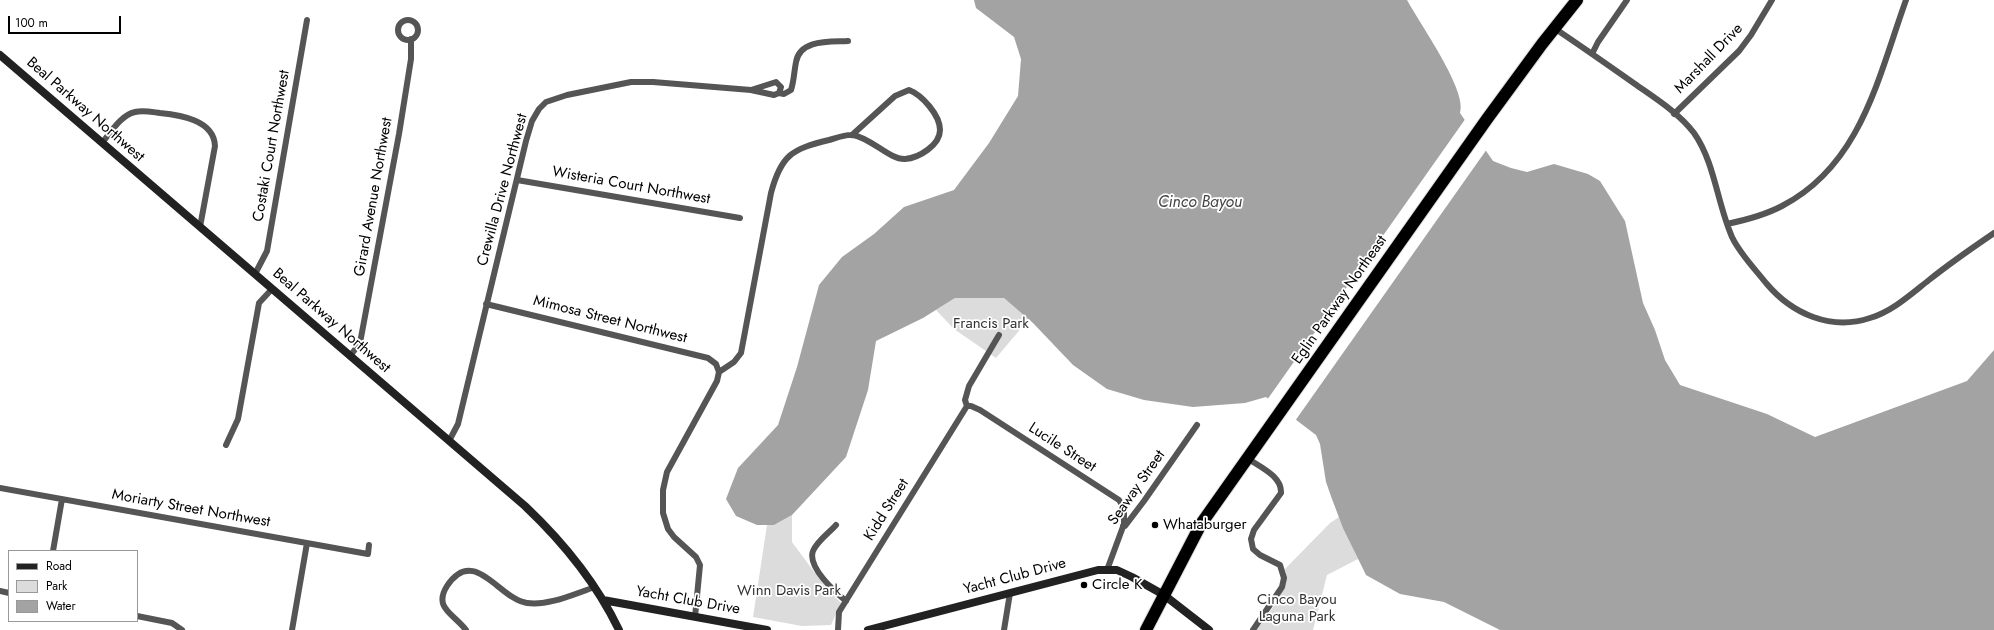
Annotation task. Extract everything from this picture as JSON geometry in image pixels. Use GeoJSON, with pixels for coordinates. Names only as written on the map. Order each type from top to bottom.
{"type":"FeatureCollection","features":[{"type":"Feature","properties":{"kind":"highway","name":"Eglin Parkway Northeast"},"geometry":{"type":"LineString","coordinates":[[1146,630],[1201,524],[1487,119],[1554,28],[1577,0]]}},
{"type":"Feature","properties":{"kind":"main road","name":"Beal Parkway Northwest"},"geometry":{"type":"LineString","coordinates":[[0,55],[546,526],[566,548],[595,587],[604,600],[619,630]]}},
{"type":"Feature","properties":{"kind":"main road","name":"Yacht Club Drive"},"geometry":{"type":"LineString","coordinates":[[868,630],[1098,570],[1118,570],[1164,595],[1209,630]]}},
{"type":"Feature","properties":{"kind":"main road","name":"Yacht Club Drive"},"geometry":{"type":"LineString","coordinates":[[604,600],[767,630]]}},
{"type":"Feature","properties":{"kind":"street"},"geometry":{"type":"LineString","coordinates":[[1592,54],[1598,42],[1627,0]]}},
{"type":"Feature","properties":{"kind":"street","name":"Marshall Drive"},"geometry":{"type":"LineString","coordinates":[[1674,114],[1739,51],[1751,35],[1772,0]]}},
{"type":"Feature","properties":{"kind":"street"},"geometry":{"type":"LineString","coordinates":[[1727,224],[1757,217],[1791,201],[1820,179],[1837,162],[1851,142],[1863,118],[1906,0]]}},
{"type":"Feature","properties":{"kind":"street","name":"Costaki Court Northwest"},"geometry":{"type":"LineString","coordinates":[[255,274],[267,251],[307,20]]}},
{"type":"Feature","properties":{"kind":"street"},"geometry":{"type":"LineString","coordinates":[[1554,28],[1684,122],[1699,142],[1727,224],[1738,248],[1780,299],[1799,312],[1813,318],[1837,322],[1855,322],[1870,318],[1895,306],[1964,252],[1994,233]]}},
{"type":"Feature","properties":{"kind":"street","name":"Girard Avenue Northwest"},"geometry":{"type":"LineString","coordinates":[[350,356],[360,343],[399,134],[411,59],[411,39]]}},
{"type":"Feature","properties":{"kind":"street"},"geometry":{"type":"LineString","coordinates":[[780,93],[784,94],[791,90],[798,55],[807,46],[823,42],[848,41]]}},
{"type":"Feature","properties":{"kind":"street","name":"Crewilla Drive Northwest"},"geometry":{"type":"LineString","coordinates":[[449,441],[458,424],[517,180],[532,121],[538,109],[552,99],[621,84],[642,82],[751,90],[774,95],[780,93],[781,87],[776,82],[751,90]]}},
{"type":"Feature","properties":{"kind":"street"},"geometry":{"type":"LineString","coordinates":[[694,617],[700,565],[696,557],[674,537],[668,529],[663,513],[662,490],[667,472],[717,380],[719,372],[734,362],[741,353],[771,193],[777,171],[783,161],[796,150],[816,143],[852,134],[895,96],[909,90],[915,93],[931,110],[938,120],[940,130],[939,137],[931,147],[915,157],[904,159],[890,155],[872,142],[852,134]]}},
{"type":"Feature","properties":{"kind":"street"},"geometry":{"type":"LineString","coordinates":[[102,143],[123,118],[135,112],[153,112],[185,118],[200,124],[209,130],[213,136],[215,146],[200,227]]}},
{"type":"Feature","properties":{"kind":"street","name":"Wisteria Court Northwest"},"geometry":{"type":"LineString","coordinates":[[517,180],[740,218]]}},
{"type":"Feature","properties":{"kind":"street"},"geometry":{"type":"LineString","coordinates":[[226,445],[238,419],[259,303],[272,289]]}},
{"type":"Feature","properties":{"kind":"street","name":"Mimosa Street Northwest"},"geometry":{"type":"LineString","coordinates":[[486,304],[708,358],[716,364],[719,372]]}},
{"type":"Feature","properties":{"kind":"street"},"geometry":{"type":"LineString","coordinates":[[967,406],[965,400],[969,386],[998,335]]}},
{"type":"Feature","properties":{"kind":"street","name":"Lucile Street"},"geometry":{"type":"LineString","coordinates":[[967,406],[980,410],[1119,500],[1124,508],[1125,516],[1123,526]]}},
{"type":"Feature","properties":{"kind":"street","name":"Kidd Street"},"geometry":{"type":"LineString","coordinates":[[838,630],[839,612],[967,406]]}},
{"type":"Feature","properties":{"kind":"street","name":"Seaway Street"},"geometry":{"type":"LineString","coordinates":[[1107,570],[1123,526],[1125,526],[1144,501],[1196,425]]}},
{"type":"Feature","properties":{"kind":"street"},"geometry":{"type":"LineString","coordinates":[[1247,458],[1278,480],[1282,486],[1281,493],[1254,530],[1251,539],[1253,549],[1260,555],[1280,565],[1284,578],[1282,588],[1252,630]]}},
{"type":"Feature","properties":{"kind":"street","name":"Moriarty Street Northwest"},"geometry":{"type":"LineString","coordinates":[[0,488],[368,554],[369,545]]}},
{"type":"Feature","properties":{"kind":"street"},"geometry":{"type":"LineString","coordinates":[[53,550],[62,499]]}},
{"type":"Feature","properties":{"kind":"street"},"geometry":{"type":"LineString","coordinates":[[836,525],[817,545],[812,554],[813,560],[824,580],[846,601]]}},
{"type":"Feature","properties":{"kind":"street"},"geometry":{"type":"LineString","coordinates":[[292,630],[307,543]]}},
{"type":"Feature","properties":{"kind":"street"},"geometry":{"type":"LineString","coordinates":[[466,630],[445,609],[441,600],[442,593],[451,580],[463,572],[470,571],[482,574],[514,599],[526,603],[553,600],[595,587]]}},
{"type":"Feature","properties":{"kind":"street"},"geometry":{"type":"LineString","coordinates":[[1004,630],[1010,593]]}},
{"type":"Feature","properties":{"kind":"street"},"geometry":{"type":"LineString","coordinates":[[138,616],[172,623],[182,630]]}},
{"type":"Feature","properties":{"kind":"green space","name":"Francis Park"},"geometry":{"type":"Polygon","coordinates":[[[955,298],[1004,298],[1029,319],[996,358],[954,329],[936,310],[955,298]]]}},
{"type":"Feature","properties":{"kind":"green space","name":"Winn Davis Park"},"geometry":{"type":"Polygon","coordinates":[[[792,515],[792,542],[826,588],[841,603],[831,625],[802,626],[753,617],[767,525],[774,525],[792,515]]]}},
{"type":"Feature","properties":{"kind":"green space","name":"Cinco Bayou Laguna Park"},"geometry":{"type":"Polygon","coordinates":[[[1339,517],[1358,559],[1327,575],[1313,630],[1257,630],[1281,593],[1286,577],[1285,569],[1330,523],[1339,517]]]}},
{"type":"Feature","properties":{"kind":"water","name":"Cinco Bayou"},"geometry":{"type":"Polygon","coordinates":[[[974,0],[1407,0],[1432,40],[1450,74],[1457,89],[1461,103],[1460,113],[1493,161],[1527,172],[1554,164],[1588,174],[1600,181],[1625,221],[1643,303],[1655,330],[1665,360],[1680,385],[1767,414],[1815,437],[1967,381],[1994,350],[1994,630],[1500,630],[1444,602],[1400,594],[1366,575],[1343,528],[1332,499],[1326,482],[1320,444],[1316,435],[1266,397],[1245,403],[1193,407],[1144,400],[1107,389],[1073,365],[1033,323],[1004,298],[955,298],[923,318],[876,341],[868,390],[846,457],[792,515],[774,525],[757,525],[736,516],[726,499],[738,468],[778,425],[797,367],[819,285],[842,257],[874,234],[904,207],[954,190],[989,143],[1018,96],[1021,59],[1014,37],[976,8],[974,0]]]}},
{"type":"Feature","properties":{"kind":"pier"},"geometry":{"type":"Polygon","coordinates":[[[1466,118],[1487,149],[1295,421],[1267,400],[1466,118]]]}},
{"type":"Feature","properties":{"kind":"place","name":"Whataburger"},"geometry":{"type":"Point","coordinates":[1155,525]}},
{"type":"Feature","properties":{"kind":"place","name":"Circle K"},"geometry":{"type":"Point","coordinates":[1084,585]}}]}
